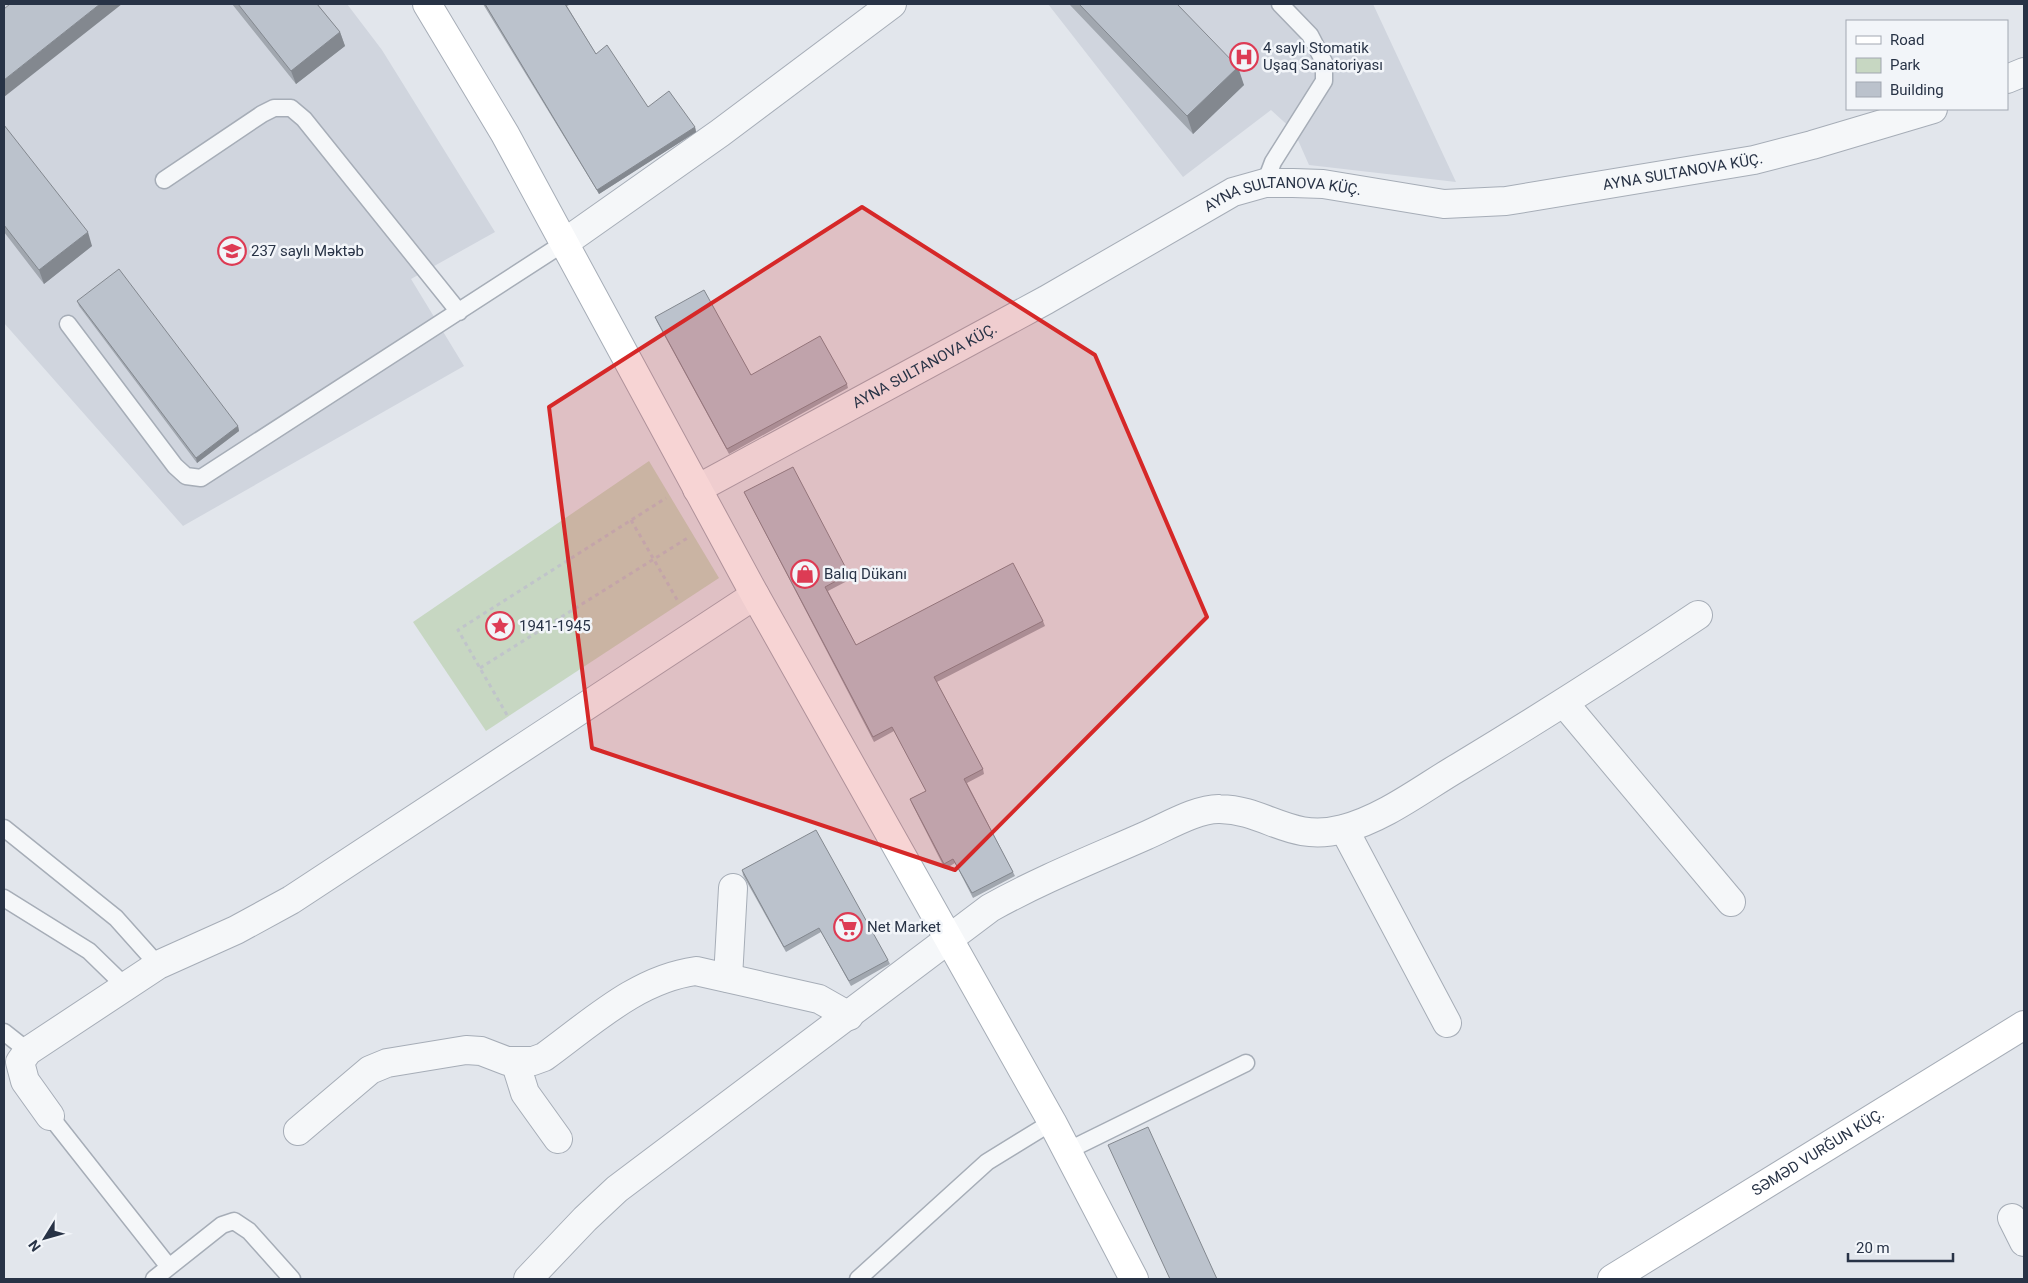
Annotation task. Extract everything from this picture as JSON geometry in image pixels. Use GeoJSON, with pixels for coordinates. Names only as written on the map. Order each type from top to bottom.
{"type":"FeatureCollection","features":[{"type":"Feature","properties":{"kind":"main road"},"geometry":{"type":"LineString","coordinates":[[427,4],[505,134],[755,595],[1052,1122],[1134,1279]]}},
{"type":"Feature","properties":{"kind":"main road","name":"SƏMƏD VURĞUN KÜÇ."},"geometry":{"type":"LineString","coordinates":[[1612,1279],[2024,1026]]}},
{"type":"Feature","properties":{"kind":"street"},"geometry":{"type":"LineString","coordinates":[[564,243],[720,133],[892,4]]}},
{"type":"Feature","properties":{"kind":"street"},"geometry":{"type":"LineString","coordinates":[[2008,80],[2024,72]]}},
{"type":"Feature","properties":{"kind":"street","name":"AYNA SULTANOVA KÜÇ."},"geometry":{"type":"LineString","coordinates":[[697,489],[1046,300],[1212,202],[1233,192],[1265,183],[1323,184],[1444,204],[1506,201],[1754,160],[1930,110]]}},
{"type":"Feature","properties":{"kind":"street"},"geometry":{"type":"LineString","coordinates":[[50,1116],[25,1081],[20,1062],[28,1051],[158,965],[236,930],[290,900],[755,595]]}},
{"type":"Feature","properties":{"kind":"street"},"geometry":{"type":"LineString","coordinates":[[528,1279],[585,1219],[617,1189],[990,908],[1027,888],[1189,817],[1218,809],[1238,811],[1292,830],[1310,833],[1344,829],[1383,813],[1564,703],[1698,615]]}},
{"type":"Feature","properties":{"kind":"street"},"geometry":{"type":"LineString","coordinates":[[1564,703],[1732,902]]}},
{"type":"Feature","properties":{"kind":"street"},"geometry":{"type":"LineString","coordinates":[[1344,829],[1447,1023]]}},
{"type":"Feature","properties":{"kind":"street"},"geometry":{"type":"LineString","coordinates":[[728,978],[733,888]]}},
{"type":"Feature","properties":{"kind":"street"},"geometry":{"type":"LineString","coordinates":[[298,1130],[370,1070],[387,1063],[466,1050],[481,1051],[507,1061],[533,1061],[544,1057],[632,994],[651,983],[677,974],[696,971],[819,999],[849,1016]]}},
{"type":"Feature","properties":{"kind":"street"},"geometry":{"type":"LineString","coordinates":[[515,1061],[525,1093],[558,1139]]}},
{"type":"Feature","properties":{"kind":"lane"},"geometry":{"type":"LineString","coordinates":[[1265,183],[1273,162],[1324,81],[1324,62],[1310,35],[1280,4]]}},
{"type":"Feature","properties":{"kind":"lane"},"geometry":{"type":"LineString","coordinates":[[164,180],[262,114],[274,108],[291,108],[304,119],[459,312]]}},
{"type":"Feature","properties":{"kind":"lane"},"geometry":{"type":"LineString","coordinates":[[68,324],[175,466],[186,476],[201,478],[564,243]]}},
{"type":"Feature","properties":{"kind":"lane"},"geometry":{"type":"LineString","coordinates":[[4,828],[116,918],[158,965]]}},
{"type":"Feature","properties":{"kind":"lane"},"geometry":{"type":"LineString","coordinates":[[4,898],[89,951],[125,986]]}},
{"type":"Feature","properties":{"kind":"lane"},"geometry":{"type":"LineString","coordinates":[[4,1032],[28,1051]]}},
{"type":"Feature","properties":{"kind":"lane"},"geometry":{"type":"LineString","coordinates":[[1067,1151],[1246,1063]]}},
{"type":"Feature","properties":{"kind":"lane"},"geometry":{"type":"LineString","coordinates":[[50,1116],[169,1267]]}},
{"type":"Feature","properties":{"kind":"lane"},"geometry":{"type":"LineString","coordinates":[[858,1279],[987,1162],[1052,1122]]}},
{"type":"Feature","properties":{"kind":"lane"},"geometry":{"type":"LineString","coordinates":[[154,1279],[222,1225],[234,1221],[249,1231],[292,1279]]}},
{"type":"Feature","properties":{"kind":"path"},"geometry":{"type":"LineString","coordinates":[[507,715],[458,630],[669,496]]}},
{"type":"Feature","properties":{"kind":"path"},"geometry":{"type":"LineString","coordinates":[[631,520],[679,603]]}},
{"type":"Feature","properties":{"kind":"path"},"geometry":{"type":"LineString","coordinates":[[480,668],[693,534]]}},
{"type":"Feature","properties":{"kind":"highlighted area"},"geometry":{"type":"Polygon","coordinates":[[[862,207],[1095,355],[1207,617],[955,870],[592,748],[549,407],[862,207]]]}},
{"type":"Feature","properties":{"kind":"shaded area","name":"237 saylı Məktəb"},"geometry":{"type":"Polygon","coordinates":[[[4,4],[347,4],[382,50],[495,232],[411,279],[464,366],[183,526],[4,323],[4,4]]]}},
{"type":"Feature","properties":{"kind":"shaded area","name":"4 saylı Stomatik Uşaq Sanatoriyası"},"geometry":{"type":"Polygon","coordinates":[[[1048,4],[1373,4],[1456,182],[1309,165],[1294,131],[1271,110],[1183,177],[1048,4]]]}},
{"type":"Feature","properties":{"kind":"green space"},"geometry":{"type":"Polygon","coordinates":[[[649,461],[719,578],[486,731],[413,622],[649,461]]]}},
{"type":"Feature","properties":{"kind":"building"},"geometry":{"type":"Polygon","coordinates":[[[10,4],[100,4],[4,80],[4,9],[10,4]]]}},
{"type":"Feature","properties":{"kind":"building"},"geometry":{"type":"Polygon","coordinates":[[[238,4],[317,4],[340,32],[291,71],[238,4]]]}},
{"type":"Feature","properties":{"kind":"building"},"geometry":{"type":"Polygon","coordinates":[[[485,4],[565,4],[596,54],[607,45],[648,107],[669,91],[695,127],[597,190],[485,4]]]}},
{"type":"Feature","properties":{"kind":"building"},"geometry":{"type":"Polygon","coordinates":[[[1079,4],[1177,4],[1238,67],[1187,116],[1079,4]]]}},
{"type":"Feature","properties":{"kind":"building"},"geometry":{"type":"Polygon","coordinates":[[[4,125],[88,232],[39,270],[4,225],[4,125]]]}},
{"type":"Feature","properties":{"kind":"building"},"geometry":{"type":"Polygon","coordinates":[[[119,269],[238,426],[196,458],[77,301],[119,269]]]}},
{"type":"Feature","properties":{"kind":"building"},"geometry":{"type":"Polygon","coordinates":[[[704,290],[751,375],[820,336],[847,384],[727,449],[655,317],[704,290]]]}},
{"type":"Feature","properties":{"kind":"building"},"geometry":{"type":"Polygon","coordinates":[[[793,467],[849,574],[825,587],[856,645],[1013,563],[1043,621],[934,677],[983,769],[964,779],[1013,872],[972,893],[953,859],[944,864],[910,799],[926,791],[892,727],[873,737],[744,492],[793,467]]]}},
{"type":"Feature","properties":{"kind":"building"},"geometry":{"type":"Polygon","coordinates":[[[816,830],[888,960],[849,981],[819,928],[784,947],[742,870],[816,830]]]}},
{"type":"Feature","properties":{"kind":"building"},"geometry":{"type":"Polygon","coordinates":[[[1148,1127],[1217,1279],[1170,1279],[1108,1145],[1148,1127]]]}},
{"type":"Feature","properties":{"kind":"place","name":"4 saylı Stomatik Uşaq Sanatoriyası"},"geometry":{"type":"Point","coordinates":[1244,57]}},
{"type":"Feature","properties":{"kind":"place","name":"237 saylı Məktəb"},"geometry":{"type":"Point","coordinates":[232,251]}},
{"type":"Feature","properties":{"kind":"place","name":"Balıq Dükanı"},"geometry":{"type":"Point","coordinates":[805,574]}},
{"type":"Feature","properties":{"kind":"place","name":"1941-1945"},"geometry":{"type":"Point","coordinates":[500,626]}},
{"type":"Feature","properties":{"kind":"place","name":"Net Market"},"geometry":{"type":"Point","coordinates":[848,927]}}]}
